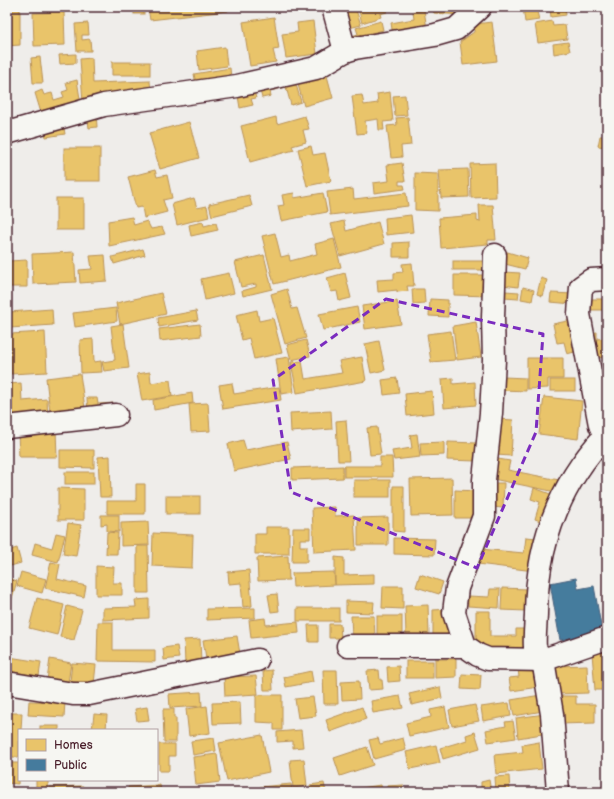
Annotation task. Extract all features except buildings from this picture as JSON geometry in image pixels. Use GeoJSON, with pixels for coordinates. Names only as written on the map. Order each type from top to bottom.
{"type":"FeatureCollection","features":[{"type":"Feature","properties":{"kind":"street"},"geometry":{"type":"LineString","coordinates":[[333,7],[345,51]]}},
{"type":"Feature","properties":{"kind":"street"},"geometry":{"type":"LineString","coordinates":[[7,133],[104,105],[237,86],[316,68],[345,51],[355,48],[435,35],[456,29],[480,7]]}},
{"type":"Feature","properties":{"kind":"street"},"geometry":{"type":"LineString","coordinates":[[464,646],[454,613],[457,588],[484,516],[484,480],[491,413],[494,360],[493,318],[496,255]]}},
{"type":"Feature","properties":{"kind":"street"},"geometry":{"type":"LineString","coordinates":[[558,792],[552,714],[543,660],[535,646],[536,589],[547,533],[562,496],[589,453],[606,444],[600,425],[579,314],[581,288],[591,280],[607,279]]}},
{"type":"Feature","properties":{"kind":"street"},"geometry":{"type":"LineString","coordinates":[[7,427],[116,415]]}},
{"type":"Feature","properties":{"kind":"street"},"geometry":{"type":"LineString","coordinates":[[348,646],[464,646],[478,655],[488,659],[543,660],[607,638]]}},
{"type":"Feature","properties":{"kind":"street"},"geometry":{"type":"LineString","coordinates":[[7,683],[73,694],[89,694],[257,660]]}},
{"type":"Feature","properties":{"kind":"highlighted area"},"geometry":{"type":"Polygon","coordinates":[[[386,299],[543,334],[536,432],[477,568],[291,492],[273,380],[386,299]]]}}]}
